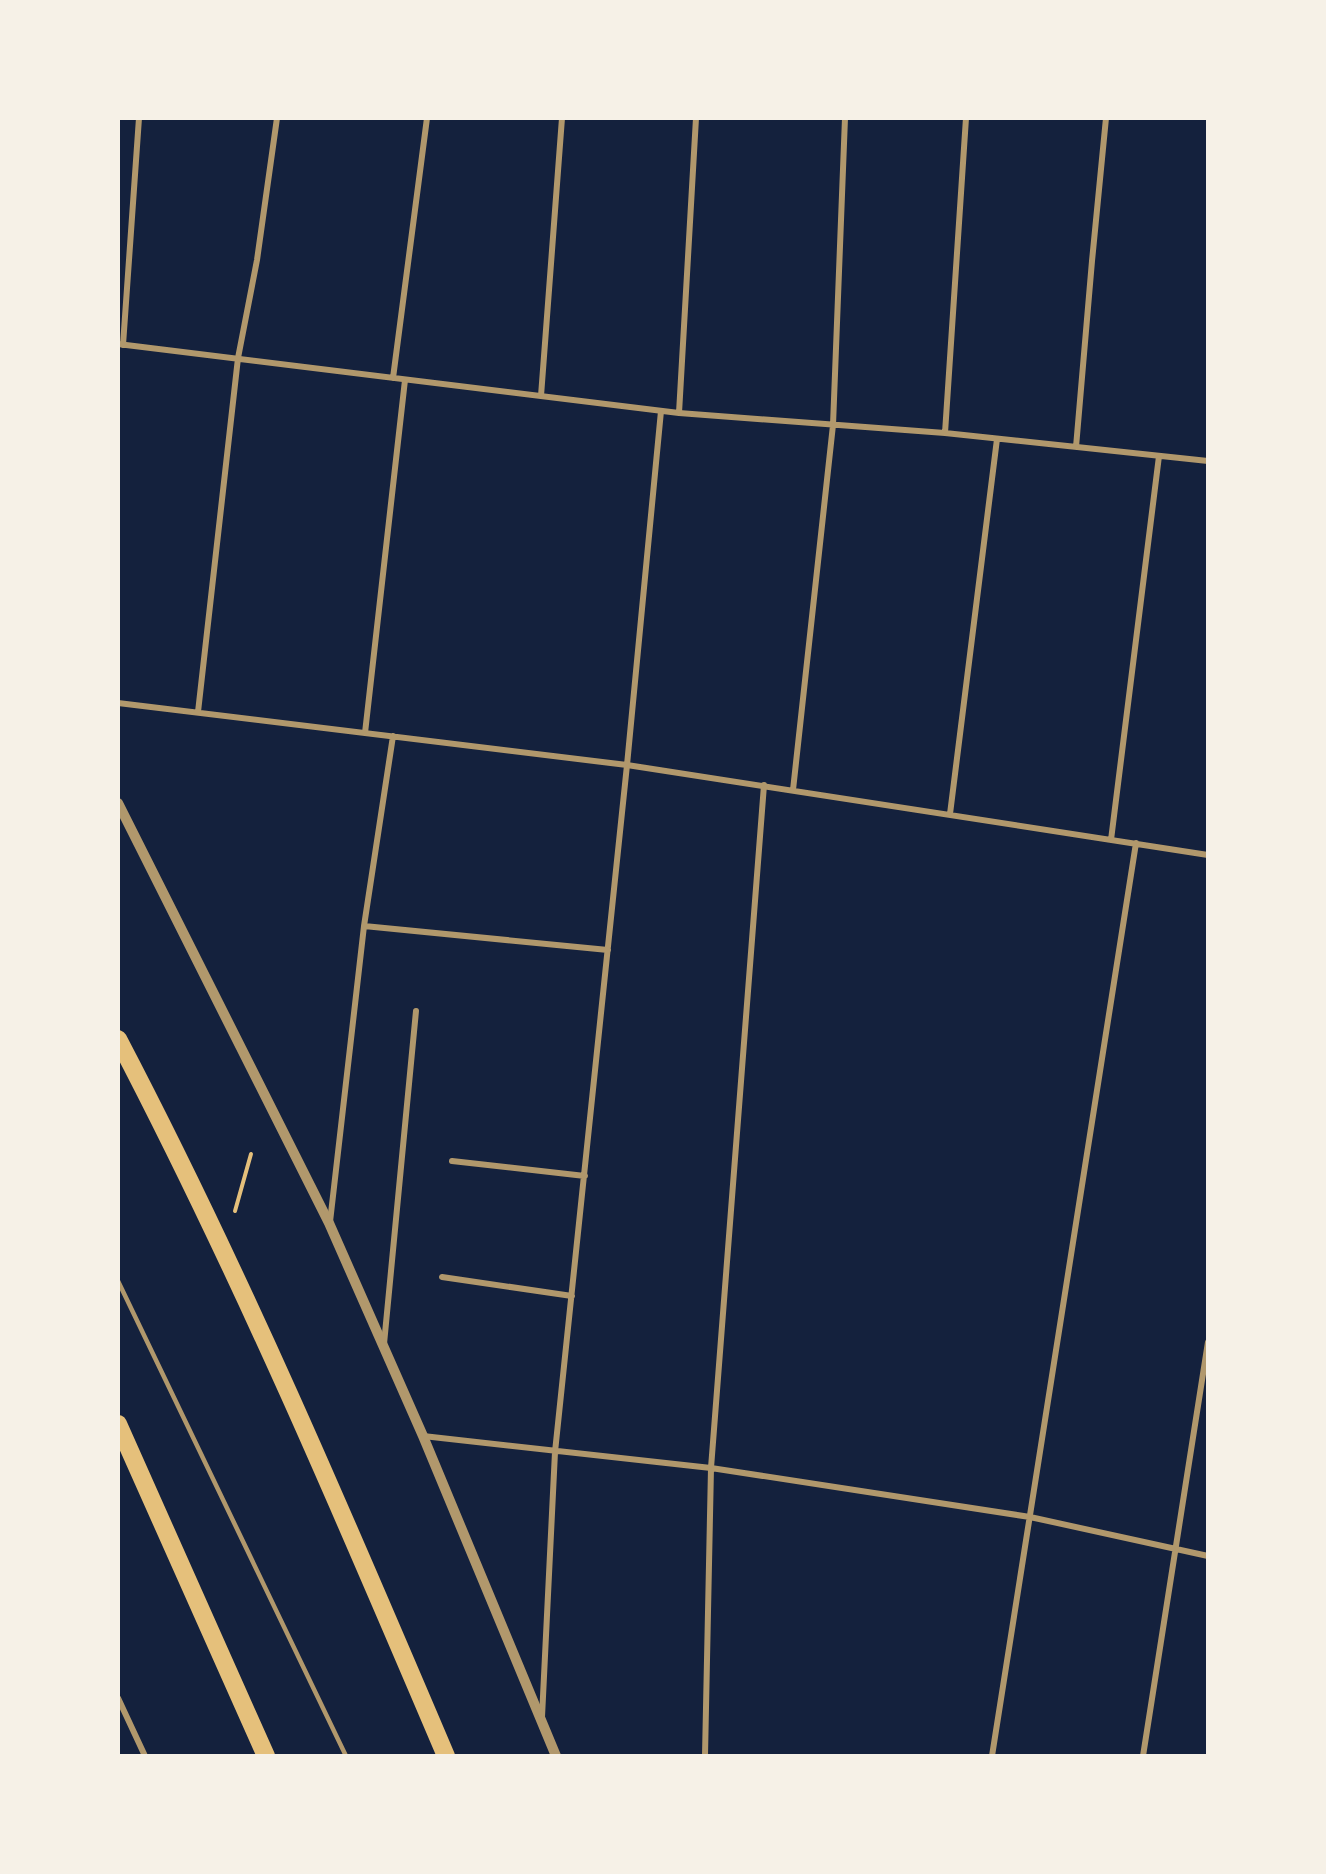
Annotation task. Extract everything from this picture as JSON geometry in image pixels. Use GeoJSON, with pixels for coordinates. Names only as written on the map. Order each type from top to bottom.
{"type":"FeatureCollection","features":[{"type":"Feature","properties":{"kind":"highway"},"geometry":{"type":"LineString","coordinates":[[118,1039],[226,1257],[320,1461],[446,1755]]}},
{"type":"Feature","properties":{"kind":"highway"},"geometry":{"type":"LineString","coordinates":[[118,1424],[266,1755]]}},
{"type":"Feature","properties":{"kind":"street"},"geometry":{"type":"LineString","coordinates":[[139,118],[121,345],[679,413],[945,433],[1208,461]]}},
{"type":"Feature","properties":{"kind":"street"},"geometry":{"type":"LineString","coordinates":[[198,712],[238,359],[256,268],[276,118]]}},
{"type":"Feature","properties":{"kind":"street"},"geometry":{"type":"LineString","coordinates":[[393,378],[427,118]]}},
{"type":"Feature","properties":{"kind":"street"},"geometry":{"type":"LineString","coordinates":[[541,396],[562,118]]}},
{"type":"Feature","properties":{"kind":"street"},"geometry":{"type":"LineString","coordinates":[[679,413],[696,118]]}},
{"type":"Feature","properties":{"kind":"street"},"geometry":{"type":"LineString","coordinates":[[793,790],[833,425],[845,118]]}},
{"type":"Feature","properties":{"kind":"street"},"geometry":{"type":"LineString","coordinates":[[945,433],[966,118]]}},
{"type":"Feature","properties":{"kind":"street"},"geometry":{"type":"LineString","coordinates":[[1076,447],[1106,118]]}},
{"type":"Feature","properties":{"kind":"street"},"geometry":{"type":"LineString","coordinates":[[365,733],[405,380]]}},
{"type":"Feature","properties":{"kind":"street"},"geometry":{"type":"LineString","coordinates":[[542,1720],[555,1452],[627,765],[661,411]]}},
{"type":"Feature","properties":{"kind":"street"},"geometry":{"type":"LineString","coordinates":[[950,814],[997,439]]}},
{"type":"Feature","properties":{"kind":"street"},"geometry":{"type":"LineString","coordinates":[[1111,840],[1159,456]]}},
{"type":"Feature","properties":{"kind":"street"},"geometry":{"type":"LineString","coordinates":[[118,703],[627,765],[1208,855]]}},
{"type":"Feature","properties":{"kind":"street"},"geometry":{"type":"LineString","coordinates":[[330,1223],[364,926],[393,736]]}},
{"type":"Feature","properties":{"kind":"street"},"geometry":{"type":"LineString","coordinates":[[705,1755],[711,1468],[764,785]]}},
{"type":"Feature","properties":{"kind":"street"},"geometry":{"type":"LineString","coordinates":[[118,803],[330,1223],[423,1437],[556,1755]]}},
{"type":"Feature","properties":{"kind":"street"},"geometry":{"type":"LineString","coordinates":[[992,1755],[1136,843]]}},
{"type":"Feature","properties":{"kind":"street"},"geometry":{"type":"LineString","coordinates":[[364,926],[608,950]]}},
{"type":"Feature","properties":{"kind":"street"},"geometry":{"type":"LineString","coordinates":[[384,1347],[416,1011]]}},
{"type":"Feature","properties":{"kind":"street"},"geometry":{"type":"LineString","coordinates":[[452,1161],[585,1176]]}},
{"type":"Feature","properties":{"kind":"street"},"geometry":{"type":"LineString","coordinates":[[442,1277],[572,1296]]}},
{"type":"Feature","properties":{"kind":"street"},"geometry":{"type":"LineString","coordinates":[[1143,1755],[1208,1342]]}},
{"type":"Feature","properties":{"kind":"street"},"geometry":{"type":"LineString","coordinates":[[423,1437],[711,1468],[1030,1517],[1208,1556]]}},
{"type":"Feature","properties":{"kind":"street"},"geometry":{"type":"LineString","coordinates":[[118,1698],[144,1755]]}},
{"type":"Feature","properties":{"kind":"lane"},"geometry":{"type":"LineString","coordinates":[[118,1281],[346,1755]]}},
{"type":"Feature","properties":{"kind":"path"},"geometry":{"type":"LineString","coordinates":[[237,1204],[251,1154]]}}]}
